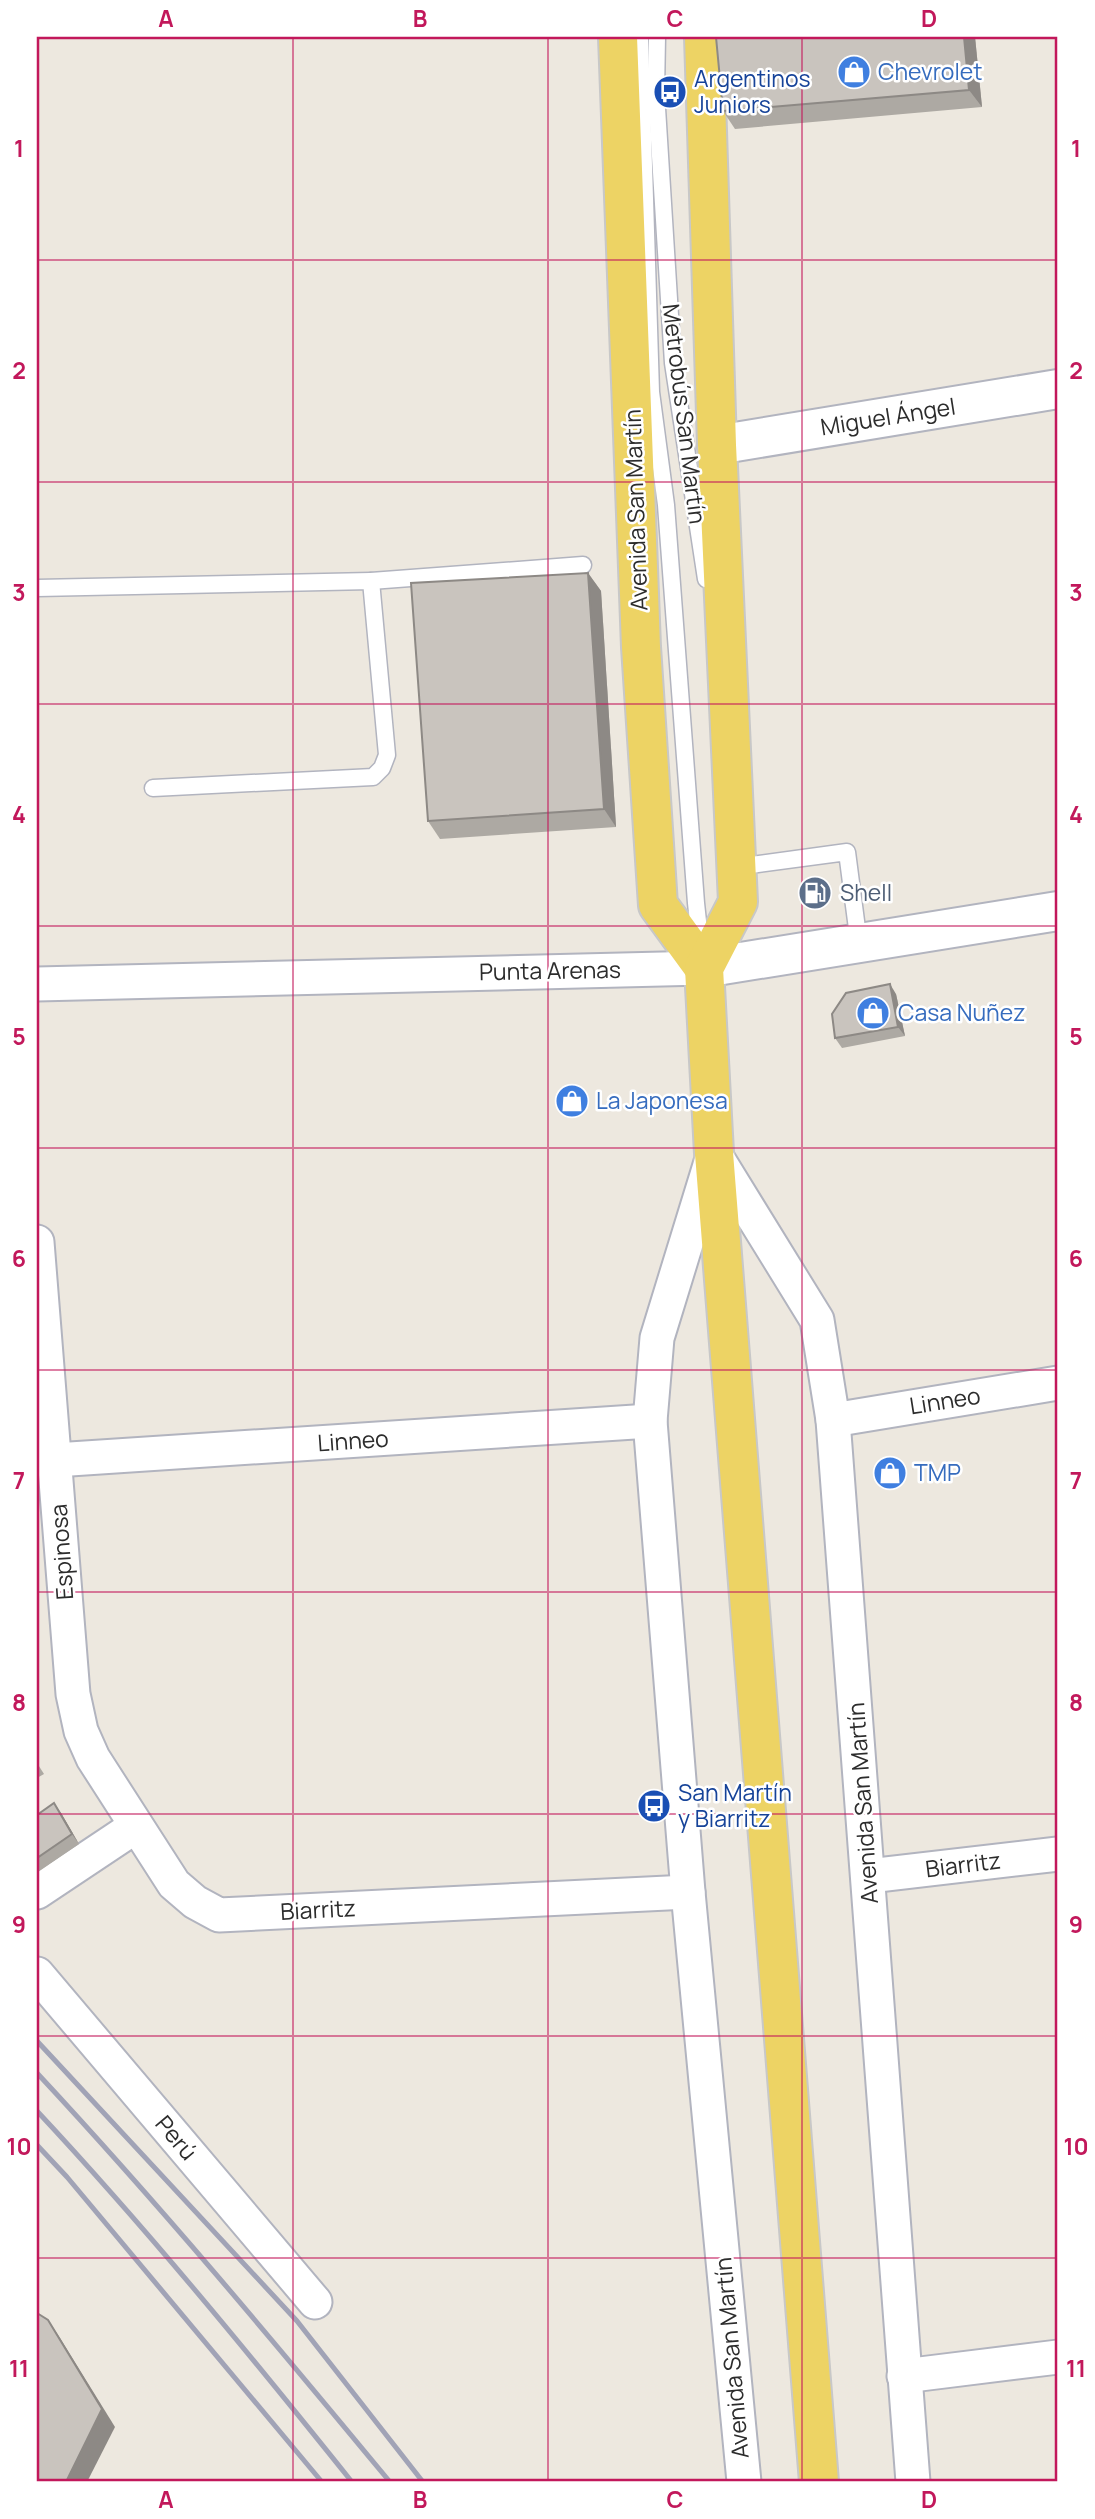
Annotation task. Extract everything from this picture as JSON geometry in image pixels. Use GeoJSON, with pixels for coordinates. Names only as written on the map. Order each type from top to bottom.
{"type":"FeatureCollection","features":[{"type":"Feature","properties":{"kind":"main road","name":"Avenida San Martín"},"geometry":{"type":"LineString","coordinates":[[618,37],[641,647],[658,905],[704,968]]}},
{"type":"Feature","properties":{"kind":"main road","name":"Avenida San Martín"},"geometry":{"type":"LineString","coordinates":[[704,37],[717,445],[737,902],[704,968],[714,1153],[819,2482]]}},
{"type":"Feature","properties":{"kind":"street","name":"Miguel Ángel"},"geometry":{"type":"LineString","coordinates":[[717,445],[1058,389]]}},
{"type":"Feature","properties":{"kind":"street","name":"Punta Arenas"},"geometry":{"type":"LineString","coordinates":[[37,984],[704,968],[1058,911]]}},
{"type":"Feature","properties":{"kind":"street","name":"Avenida San Martín"},"geometry":{"type":"LineString","coordinates":[[714,1153],[817,1320],[833,1420],[913,2482]]}},
{"type":"Feature","properties":{"kind":"street","name":"Avenida San Martín"},"geometry":{"type":"LineString","coordinates":[[714,1153],[657,1338],[650,1421],[688,1892],[744,2482]]}},
{"type":"Feature","properties":{"kind":"street","name":"Espinosa"},"geometry":{"type":"LineString","coordinates":[[37,1242],[73,1694]]}},
{"type":"Feature","properties":{"kind":"street","name":"Linneo"},"geometry":{"type":"LineString","coordinates":[[833,1420],[1058,1383]]}},
{"type":"Feature","properties":{"kind":"street","name":"Linneo"},"geometry":{"type":"LineString","coordinates":[[55,1460],[650,1421]]}},
{"type":"Feature","properties":{"kind":"street","name":"Biarritz"},"geometry":{"type":"LineString","coordinates":[[73,1694],[81,1731],[93,1758],[174,1884],[195,1902],[219,1915],[688,1892]]}},
{"type":"Feature","properties":{"kind":"street"},"geometry":{"type":"LineString","coordinates":[[37,1892],[136,1826]]}},
{"type":"Feature","properties":{"kind":"street","name":"Biarritz"},"geometry":{"type":"LineString","coordinates":[[869,1876],[1058,1854]]}},
{"type":"Feature","properties":{"kind":"street","name":"Perú"},"geometry":{"type":"LineString","coordinates":[[37,1974],[316,2302]]}},
{"type":"Feature","properties":{"kind":"street"},"geometry":{"type":"LineString","coordinates":[[904,2375],[1058,2357]]}},
{"type":"Feature","properties":{"kind":"lane","name":"Metrobús San Martín"},"geometry":{"type":"LineString","coordinates":[[640,37],[651,392],[666,505],[696,903],[704,968]]}},
{"type":"Feature","properties":{"kind":"lane","name":"Metrobús San Martín"},"geometry":{"type":"LineString","coordinates":[[657,37],[656,92],[673,363],[692,478],[729,748]]}},
{"type":"Feature","properties":{"kind":"lane","name":"Metrobús San Martín"},"geometry":{"type":"LineString","coordinates":[[641,647],[666,505]]}},
{"type":"Feature","properties":{"kind":"lane"},"geometry":{"type":"LineString","coordinates":[[37,589],[371,581],[583,565]]}},
{"type":"Feature","properties":{"kind":"lane"},"geometry":{"type":"LineString","coordinates":[[153,788],[373,777],[383,768],[387,755],[371,581]]}},
{"type":"Feature","properties":{"kind":"lane"},"geometry":{"type":"LineString","coordinates":[[736,867],[847,852],[859,944]]}},
{"type":"Feature","properties":{"kind":"building","name":"Chevrolet"},"geometry":{"type":"Polygon","coordinates":[[[716,37],[964,37],[969,90],[723,111],[716,37]]]}},
{"type":"Feature","properties":{"kind":"building"},"geometry":{"type":"Polygon","coordinates":[[[588,573],[604,809],[428,821],[411,583],[588,573]]]}},
{"type":"Feature","properties":{"kind":"building","name":"Casa Nuñez"},"geometry":{"type":"Polygon","coordinates":[[[890,984],[898,1027],[835,1038],[832,1014],[846,993],[890,984]]]}},
{"type":"Feature","properties":{"kind":"building"},"geometry":{"type":"Polygon","coordinates":[[[54,1803],[72,1834],[37,1858],[37,1815],[54,1803]]]}},
{"type":"Feature","properties":{"kind":"building"},"geometry":{"type":"Polygon","coordinates":[[[37,2313],[48,2320],[102,2409],[66,2482],[37,2482],[37,2313]]]}},
{"type":"Feature","properties":{"kind":"railway"},"geometry":{"type":"LineString","coordinates":[[37,2041],[297,2321],[423,2482]]}},
{"type":"Feature","properties":{"kind":"railway"},"geometry":{"type":"LineString","coordinates":[[37,2073],[172,2224],[390,2482]]}},
{"type":"Feature","properties":{"kind":"railway"},"geometry":{"type":"LineString","coordinates":[[37,2111],[119,2201],[198,2294],[352,2482]]}},
{"type":"Feature","properties":{"kind":"railway"},"geometry":{"type":"LineString","coordinates":[[37,2145],[67,2177],[322,2482]]}},
{"type":"Feature","properties":{"kind":"place","name":"Chevrolet"},"geometry":{"type":"Point","coordinates":[854,72]}},
{"type":"Feature","properties":{"kind":"place","name":"Argentinos Juniors"},"geometry":{"type":"Point","coordinates":[670,92]}},
{"type":"Feature","properties":{"kind":"place","name":"Shell"},"geometry":{"type":"Point","coordinates":[815,893]}},
{"type":"Feature","properties":{"kind":"place","name":"Casa Nuñez"},"geometry":{"type":"Point","coordinates":[873,1013]}},
{"type":"Feature","properties":{"kind":"place","name":"La Japonesa"},"geometry":{"type":"Point","coordinates":[572,1101]}},
{"type":"Feature","properties":{"kind":"place","name":"TMP"},"geometry":{"type":"Point","coordinates":[890,1473]}},
{"type":"Feature","properties":{"kind":"place","name":"San Martín y Biarritz"},"geometry":{"type":"Point","coordinates":[654,1806]}}]}
